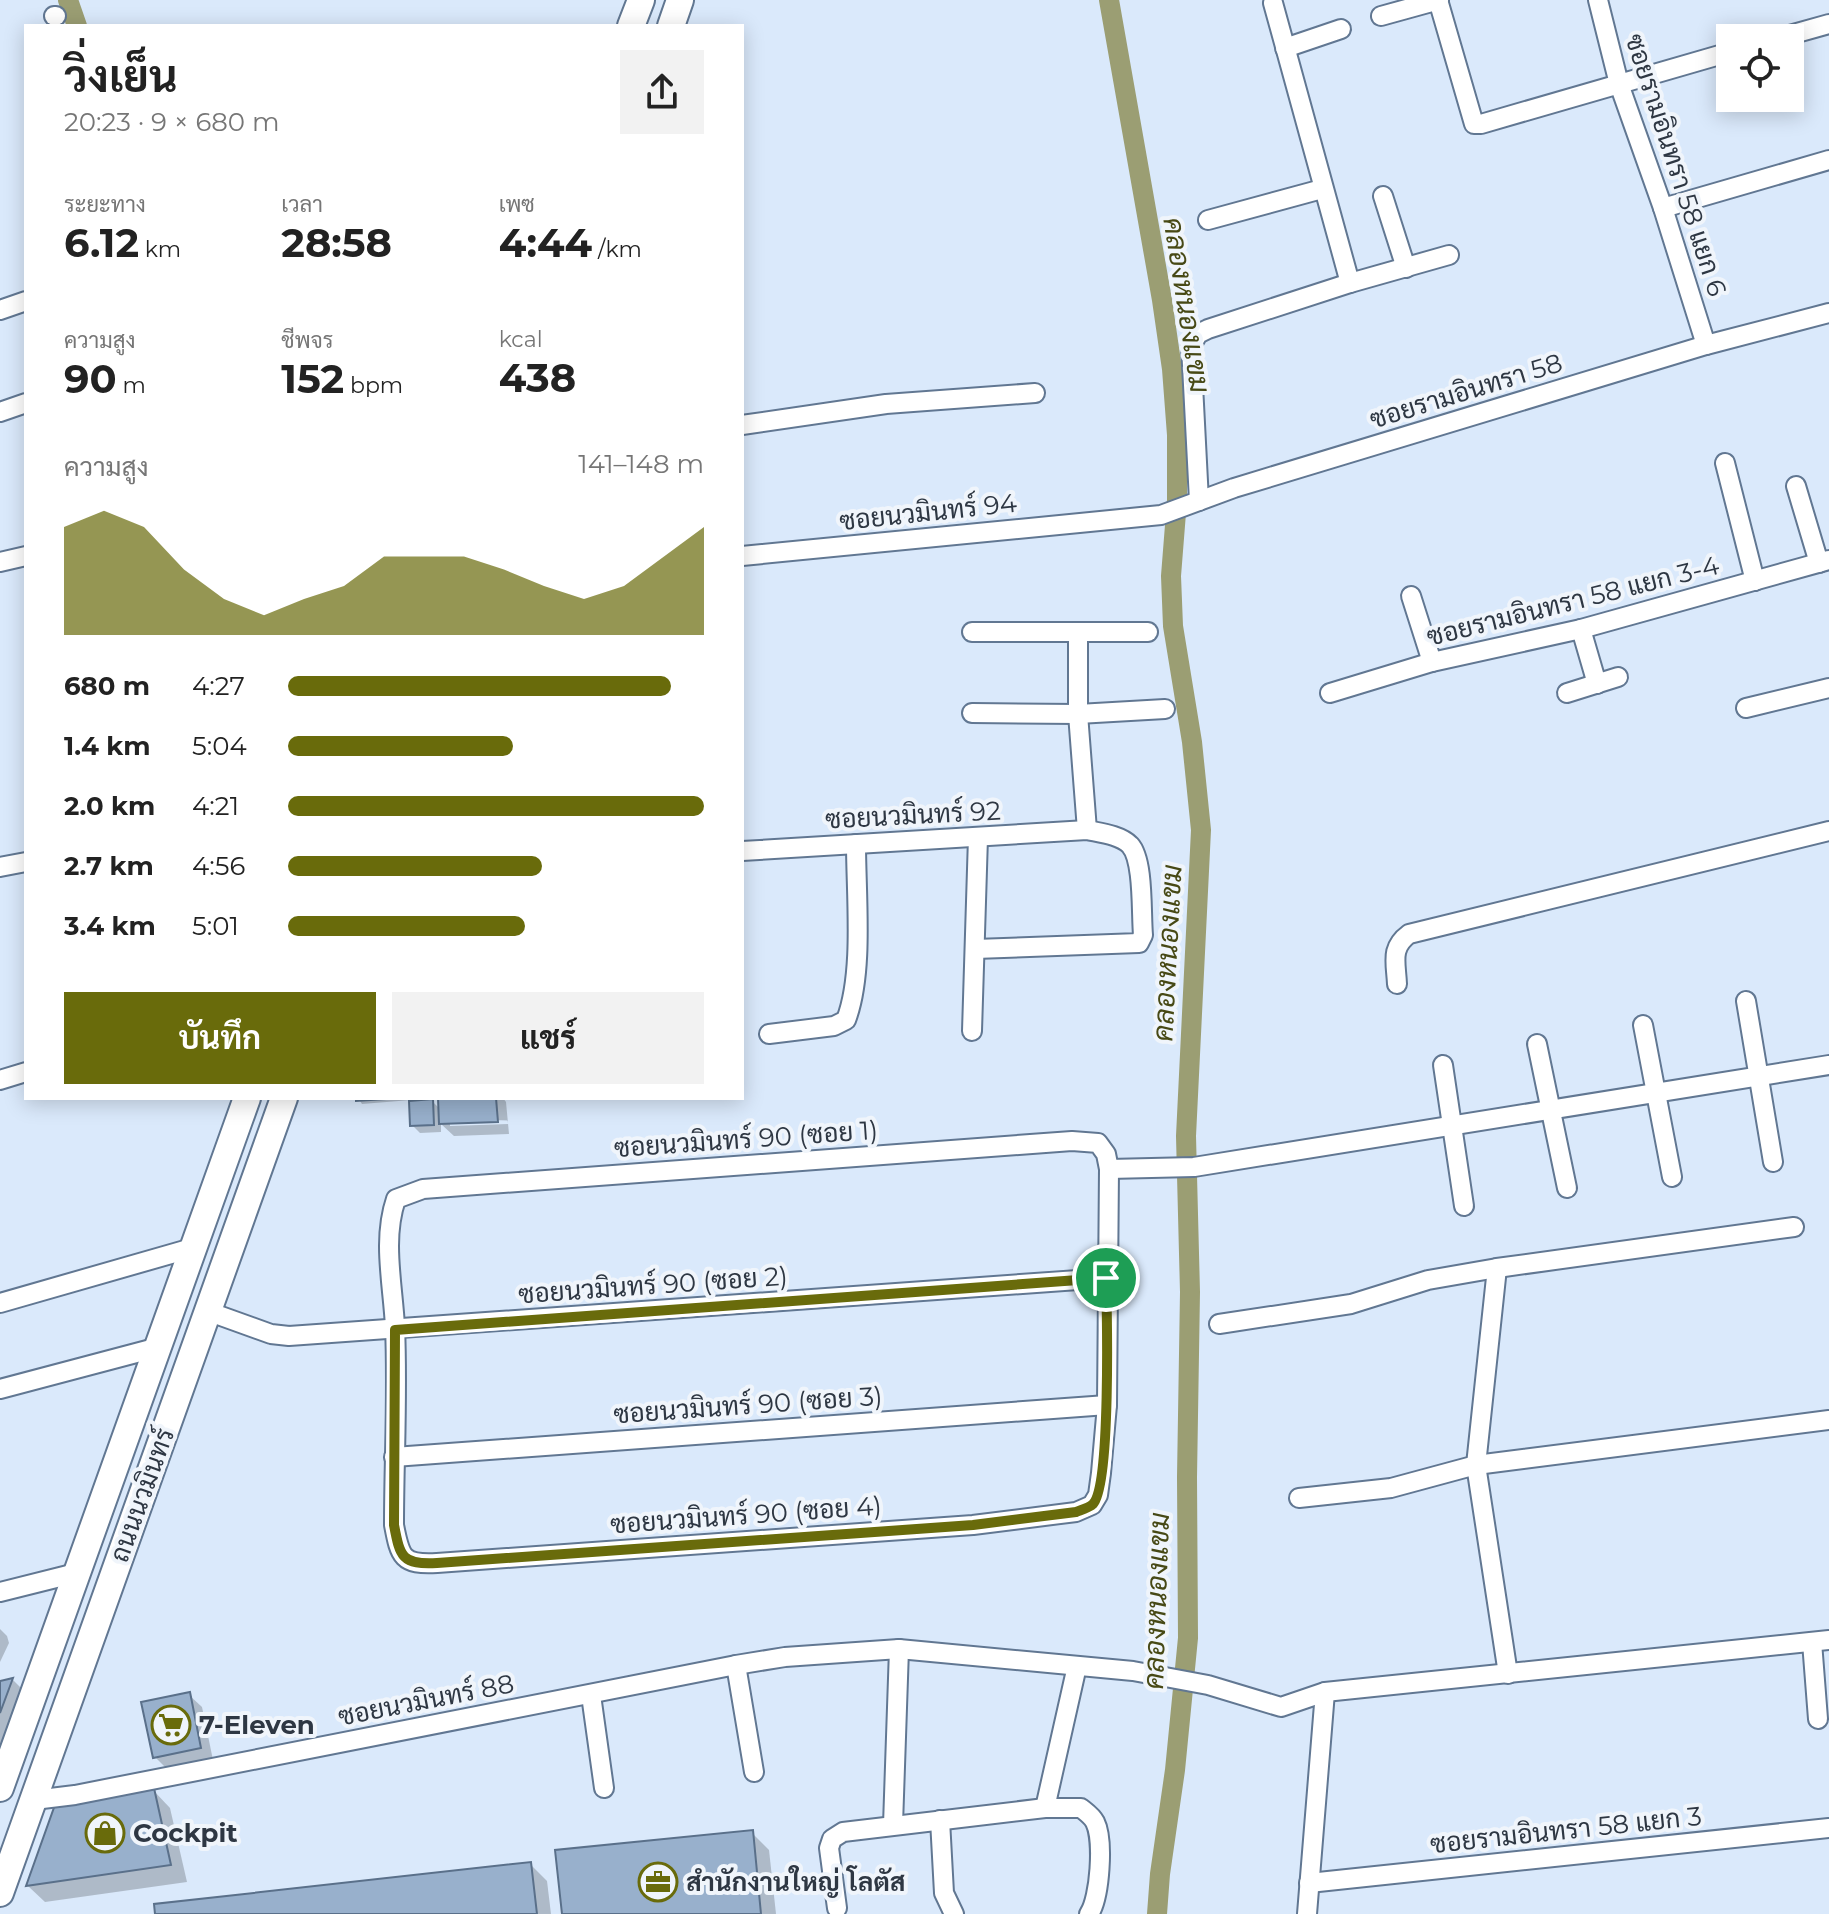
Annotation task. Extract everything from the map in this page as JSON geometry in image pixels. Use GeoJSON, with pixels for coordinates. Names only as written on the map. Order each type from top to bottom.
{"type":"FeatureCollection","features":[{"type":"Feature","properties":{"kind":"main road"},"geometry":{"type":"LineString","coordinates":[[632,24],[641,0]]}},
{"type":"Feature","properties":{"kind":"main road"},"geometry":{"type":"LineString","coordinates":[[672,24],[680,0]]}},
{"type":"Feature","properties":{"kind":"main road","name":"ถนนนวมินทร์"},"geometry":{"type":"LineString","coordinates":[[0,1789],[155,1348],[246,1100]]}},
{"type":"Feature","properties":{"kind":"main road","name":"ถนนนวมินทร์"},"geometry":{"type":"LineString","coordinates":[[0,1893],[283,1100]]}},
{"type":"Feature","properties":{"kind":"main road"},"geometry":{"type":"LineString","coordinates":[[0,1789],[34,1800]]}},
{"type":"Feature","properties":{"kind":"street"},"geometry":{"type":"LineString","coordinates":[[1381,16],[1438,0],[1474,124],[1716,56]]}},
{"type":"Feature","properties":{"kind":"street","name":"ซอยรามอินทรา 58 แยก 6"},"geometry":{"type":"LineString","coordinates":[[1598,0],[1619,84],[1663,208],[1706,345]]}},
{"type":"Feature","properties":{"kind":"street"},"geometry":{"type":"LineString","coordinates":[[1273,3],[1350,283]]}},
{"type":"Feature","properties":{"kind":"street"},"geometry":{"type":"LineString","coordinates":[[1804,31],[1829,24]]}},
{"type":"Feature","properties":{"kind":"street"},"geometry":{"type":"LineString","coordinates":[[1285,48],[1341,29]]}},
{"type":"Feature","properties":{"kind":"street"},"geometry":{"type":"LineString","coordinates":[[1663,208],[1829,160]]}},
{"type":"Feature","properties":{"kind":"street"},"geometry":{"type":"LineString","coordinates":[[1208,220],[1322,189]]}},
{"type":"Feature","properties":{"kind":"street"},"geometry":{"type":"LineString","coordinates":[[1383,196],[1406,268]]}},
{"type":"Feature","properties":{"kind":"street"},"geometry":{"type":"LineString","coordinates":[[1196,502],[1191,346],[1198,334],[1350,283],[1449,255]]}},
{"type":"Feature","properties":{"kind":"street"},"geometry":{"type":"LineString","coordinates":[[0,310],[24,302]]}},
{"type":"Feature","properties":{"kind":"street","name":"ซอยรามอินทรา 58"},"geometry":{"type":"LineString","coordinates":[[1119,519],[1161,515],[1249,483],[1706,345],[1829,313]]}},
{"type":"Feature","properties":{"kind":"street"},"geometry":{"type":"LineString","coordinates":[[744,425],[886,404],[1035,393]]}},
{"type":"Feature","properties":{"kind":"street"},"geometry":{"type":"LineString","coordinates":[[0,412],[24,404]]}},
{"type":"Feature","properties":{"kind":"street"},"geometry":{"type":"LineString","coordinates":[[1725,463],[1755,581]]}},
{"type":"Feature","properties":{"kind":"street"},"geometry":{"type":"LineString","coordinates":[[1796,486],[1824,561]]}},
{"type":"Feature","properties":{"kind":"street","name":"ซอยนวมินทร์ 94"},"geometry":{"type":"LineString","coordinates":[[744,556],[1119,519]]}},
{"type":"Feature","properties":{"kind":"street"},"geometry":{"type":"LineString","coordinates":[[0,562],[24,556]]}},
{"type":"Feature","properties":{"kind":"street","name":"ซอยรามอินทรา 58 แยก 3-4"},"geometry":{"type":"LineString","coordinates":[[1330,693],[1432,662],[1581,629],[1824,561]]}},
{"type":"Feature","properties":{"kind":"street"},"geometry":{"type":"LineString","coordinates":[[1411,596],[1432,662]]}},
{"type":"Feature","properties":{"kind":"street"},"geometry":{"type":"LineString","coordinates":[[1581,629],[1597,684]]}},
{"type":"Feature","properties":{"kind":"street"},"geometry":{"type":"LineString","coordinates":[[972,632],[1148,632]]}},
{"type":"Feature","properties":{"kind":"street"},"geometry":{"type":"LineString","coordinates":[[1078,632],[1078,714],[1087,830]]}},
{"type":"Feature","properties":{"kind":"street"},"geometry":{"type":"LineString","coordinates":[[1567,693],[1618,677]]}},
{"type":"Feature","properties":{"kind":"street"},"geometry":{"type":"LineString","coordinates":[[1746,708],[1829,688]]}},
{"type":"Feature","properties":{"kind":"street"},"geometry":{"type":"LineString","coordinates":[[972,713],[1078,714],[1165,709]]}},
{"type":"Feature","properties":{"kind":"street","name":"ซอยนวมินทร์ 92"},"geometry":{"type":"LineString","coordinates":[[744,851],[1087,830],[1111,835],[1129,844],[1137,858],[1143,935],[1139,943],[975,949]]}},
{"type":"Feature","properties":{"kind":"street"},"geometry":{"type":"LineString","coordinates":[[1397,984],[1395,953],[1398,942],[1409,934],[1829,831]]}},
{"type":"Feature","properties":{"kind":"street"},"geometry":{"type":"LineString","coordinates":[[972,1031],[978,837]]}},
{"type":"Feature","properties":{"kind":"street"},"geometry":{"type":"LineString","coordinates":[[769,1034],[834,1026],[846,1020],[853,1002],[856,955],[856,844]]}},
{"type":"Feature","properties":{"kind":"street"},"geometry":{"type":"LineString","coordinates":[[0,867],[24,862]]}},
{"type":"Feature","properties":{"kind":"street"},"geometry":{"type":"LineString","coordinates":[[1746,1001],[1773,1162]]}},
{"type":"Feature","properties":{"kind":"street"},"geometry":{"type":"LineString","coordinates":[[1643,1025],[1672,1177]]}},
{"type":"Feature","properties":{"kind":"street"},"geometry":{"type":"LineString","coordinates":[[1537,1044],[1567,1188]]}},
{"type":"Feature","properties":{"kind":"street"},"geometry":{"type":"LineString","coordinates":[[1443,1065],[1464,1206]]}},
{"type":"Feature","properties":{"kind":"street"},"geometry":{"type":"LineString","coordinates":[[1107,1405],[1109,1169],[1194,1167],[1829,1065]]}},
{"type":"Feature","properties":{"kind":"street"},"geometry":{"type":"LineString","coordinates":[[0,1080],[24,1073]]}},
{"type":"Feature","properties":{"kind":"street","name":"ซอยนวมินทร์ 90 (ซอย 1)"},"geometry":{"type":"LineString","coordinates":[[395,1330],[390,1217],[396,1199],[423,1189],[1072,1141],[1098,1143],[1106,1154],[1109,1169]]}},
{"type":"Feature","properties":{"kind":"street"},"geometry":{"type":"LineString","coordinates":[[1219,1324],[1351,1304],[1428,1280],[1497,1268],[1794,1227]]}},
{"type":"Feature","properties":{"kind":"street"},"geometry":{"type":"LineString","coordinates":[[0,1303],[192,1248]]}},
{"type":"Feature","properties":{"kind":"street"},"geometry":{"type":"LineString","coordinates":[[1497,1268],[1476,1465],[1508,1674]]}},
{"type":"Feature","properties":{"kind":"street","name":"ซอยนวมินทร์ 90 (ซอย 2)"},"geometry":{"type":"LineString","coordinates":[[207,1311],[271,1334],[289,1336],[1106,1278]]}},
{"type":"Feature","properties":{"kind":"street"},"geometry":{"type":"LineString","coordinates":[[394,1457],[395,1330]]}},
{"type":"Feature","properties":{"kind":"street"},"geometry":{"type":"LineString","coordinates":[[0,1389],[155,1348]]}},
{"type":"Feature","properties":{"kind":"street","name":"ซอยนวมินทร์ 90 (ซอย 3)"},"geometry":{"type":"LineString","coordinates":[[394,1457],[1107,1405]]}},
{"type":"Feature","properties":{"kind":"street","name":"ซอยนวมินทร์ 90 (ซอย 4)"},"geometry":{"type":"LineString","coordinates":[[394,1457],[394,1525],[398,1550],[405,1559],[419,1564],[973,1525],[1076,1512],[1092,1505],[1098,1495],[1107,1405]]}},
{"type":"Feature","properties":{"kind":"street"},"geometry":{"type":"LineString","coordinates":[[1299,1498],[1391,1488],[1476,1465],[1829,1420]]}},
{"type":"Feature","properties":{"kind":"street"},"geometry":{"type":"LineString","coordinates":[[0,1592],[76,1573]]}},
{"type":"Feature","properties":{"kind":"street"},"geometry":{"type":"LineString","coordinates":[[1818,1719],[1821,1641]]}},
{"type":"Feature","properties":{"kind":"street","name":"ซอยนวมินทร์ 88"},"geometry":{"type":"LineString","coordinates":[[34,1800],[75,1795],[785,1657],[899,1649],[1133,1671],[1208,1685],[1281,1707],[1325,1692],[1821,1641]]}},
{"type":"Feature","properties":{"kind":"street"},"geometry":{"type":"LineString","coordinates":[[893,1825],[899,1649]]}},
{"type":"Feature","properties":{"kind":"street"},"geometry":{"type":"LineString","coordinates":[[736,1665],[754,1772]]}},
{"type":"Feature","properties":{"kind":"street"},"geometry":{"type":"LineString","coordinates":[[1045,1808],[1077,1666]]}},
{"type":"Feature","properties":{"kind":"street"},"geometry":{"type":"LineString","coordinates":[[1307,1914],[1325,1692]]}},
{"type":"Feature","properties":{"kind":"street"},"geometry":{"type":"LineString","coordinates":[[591,1695],[604,1788]]}},
{"type":"Feature","properties":{"kind":"street"},"geometry":{"type":"LineString","coordinates":[[837,1908],[829,1848],[832,1839],[843,1832],[1045,1808],[1081,1808],[1094,1819],[1099,1834],[1096,1904],[1089,1914]]}},
{"type":"Feature","properties":{"kind":"street"},"geometry":{"type":"LineString","coordinates":[[940,1820],[944,1893],[954,1914]]}},
{"type":"Feature","properties":{"kind":"street","name":"ซอยรามอินทรา 58 แยก 3"},"geometry":{"type":"LineString","coordinates":[[1309,1883],[1829,1828]]}},
{"type":"Feature","properties":{"kind":"building"},"geometry":{"type":"Polygon","coordinates":[[[433,1100],[434,1125],[410,1126],[409,1101],[433,1100]]]}},
{"type":"Feature","properties":{"kind":"building"},"geometry":{"type":"Polygon","coordinates":[[[438,1100],[496,1100],[498,1122],[439,1124],[438,1100]]]}},
{"type":"Feature","properties":{"kind":"building"},"geometry":{"type":"Polygon","coordinates":[[[13,1678],[0,1713],[0,1681],[13,1678]]]}},
{"type":"Feature","properties":{"kind":"building","name":"7-Eleven"},"geometry":{"type":"Polygon","coordinates":[[[190,1692],[201,1748],[153,1758],[141,1702],[190,1692]]]}},
{"type":"Feature","properties":{"kind":"building","name":"Cockpit"},"geometry":{"type":"Polygon","coordinates":[[[154,1788],[171,1865],[26,1886],[56,1802],[154,1788]]]}},
{"type":"Feature","properties":{"kind":"building","name":"สำนักงานใหญ่ โลตัส"},"geometry":{"type":"Polygon","coordinates":[[[753,1830],[761,1914],[562,1914],[555,1850],[753,1830]]]}},
{"type":"Feature","properties":{"kind":"building"},"geometry":{"type":"Polygon","coordinates":[[[531,1862],[537,1914],[155,1914],[154,1904],[531,1862]]]}},
{"type":"Feature","properties":{"kind":"waterway"},"geometry":{"type":"LineString","coordinates":[[68,0],[76,24]]}},
{"type":"Feature","properties":{"kind":"waterway","name":"คลองหนองแขม"},"geometry":{"type":"LineString","coordinates":[[1109,0],[1172,369],[1177,435],[1177,500],[1171,576],[1173,626],[1192,742],[1201,830],[1186,1136],[1190,1292],[1188,1638],[1157,1914]]}},
{"type":"Feature","properties":{"kind":"place","name":"7-Eleven"},"geometry":{"type":"Point","coordinates":[171,1725]}},
{"type":"Feature","properties":{"kind":"place","name":"Cockpit"},"geometry":{"type":"Point","coordinates":[105,1833]}},
{"type":"Feature","properties":{"kind":"place","name":"สำนักงานใหญ่ โลตัส"},"geometry":{"type":"Point","coordinates":[658,1882]}},
{"type":"Feature","properties":{"kind":"route"},"geometry":{"type":"LineString","coordinates":[[1106,1278],[1107,1405],[1101,1473],[1098,1495],[1092,1505],[1076,1512],[973,1525],[437,1563],[419,1564],[405,1559],[398,1550],[394,1525],[395,1330],[1106,1278]]}}]}
